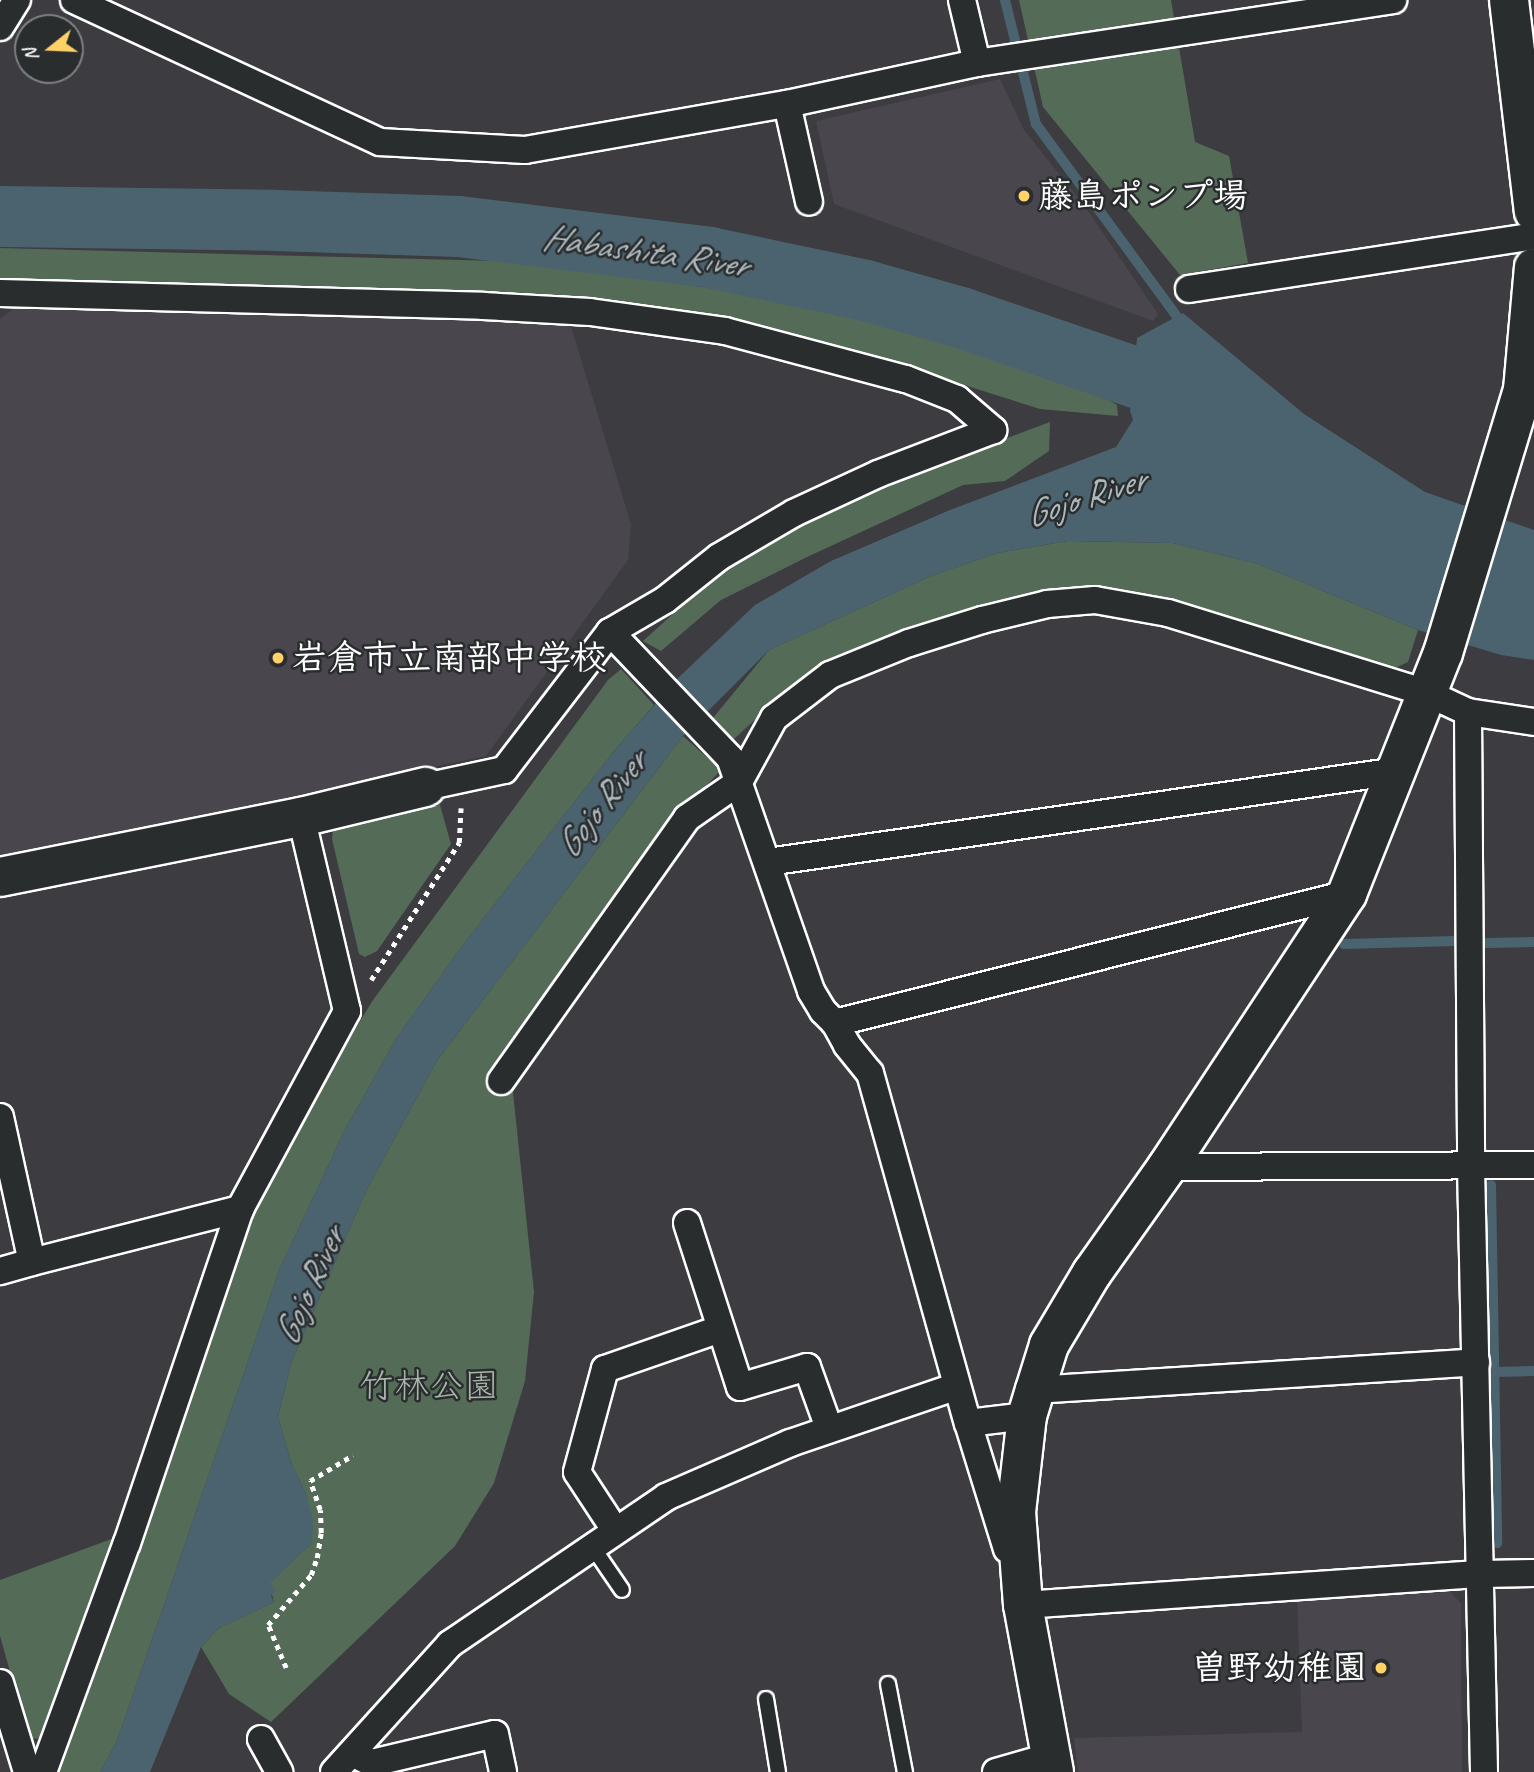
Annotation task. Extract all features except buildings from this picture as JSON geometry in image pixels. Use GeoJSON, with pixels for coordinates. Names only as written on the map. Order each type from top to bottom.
{"type":"FeatureCollection","features":[{"type":"Feature","properties":{"kind":"street"},"geometry":{"type":"LineString","coordinates":[[0,27],[17,0]]}},
{"type":"Feature","properties":{"kind":"street"},"geometry":{"type":"LineString","coordinates":[[74,0],[380,142],[524,149],[787,104],[1004,58],[1393,0]]}},
{"type":"Feature","properties":{"kind":"street"},"geometry":{"type":"LineString","coordinates":[[962,0],[976,63]]}},
{"type":"Feature","properties":{"kind":"street"},"geometry":{"type":"LineString","coordinates":[[1509,0],[1534,212]]}},
{"type":"Feature","properties":{"kind":"street"},"geometry":{"type":"LineString","coordinates":[[787,104],[809,202]]}},
{"type":"Feature","properties":{"kind":"street"},"geometry":{"type":"LineString","coordinates":[[1189,289],[1534,236]]}},
{"type":"Feature","properties":{"kind":"street"},"geometry":{"type":"LineString","coordinates":[[996,1772],[1053,1764],[1023,1601],[1016,1512],[1031,1403],[1049,1345],[1092,1273],[1167,1167],[1347,894],[1443,653],[1523,390],[1534,267]]}},
{"type":"Feature","properties":{"kind":"street"},"geometry":{"type":"LineString","coordinates":[[0,293],[483,306],[617,316],[725,331],[906,379],[957,399],[993,430],[878,474],[794,513],[719,557],[665,600],[610,632],[504,770],[301,817],[0,877]]}},
{"type":"Feature","properties":{"kind":"street"},"geometry":{"type":"LineString","coordinates":[[500,1081],[687,818],[735,770],[774,718],[830,675],[921,639],[1047,604],[1095,600],[1168,613],[1427,693],[1468,712],[1534,722]]}},
{"type":"Feature","properties":{"kind":"street"},"geometry":{"type":"LineString","coordinates":[[610,632],[735,770],[811,991],[835,1023],[847,1045],[870,1073],[957,1386],[1023,1601]]}},
{"type":"Feature","properties":{"kind":"street"},"geometry":{"type":"LineString","coordinates":[[1468,712],[1471,1166],[1482,1574],[1484,1772]]}},
{"type":"Feature","properties":{"kind":"street"},"geometry":{"type":"LineString","coordinates":[[768,862],[1397,771]]}},
{"type":"Feature","properties":{"kind":"street"},"geometry":{"type":"LineString","coordinates":[[43,1772],[127,1543],[240,1209],[347,1011],[301,817]]}},
{"type":"Feature","properties":{"kind":"street"},"geometry":{"type":"LineString","coordinates":[[835,1023],[1347,894]]}},
{"type":"Feature","properties":{"kind":"street"},"geometry":{"type":"LineString","coordinates":[[0,1117],[32,1262]]}},
{"type":"Feature","properties":{"kind":"street"},"geometry":{"type":"LineString","coordinates":[[1167,1167],[1534,1165]]}},
{"type":"Feature","properties":{"kind":"street"},"geometry":{"type":"LineString","coordinates":[[0,1271],[240,1209]]}},
{"type":"Feature","properties":{"kind":"street"},"geometry":{"type":"LineString","coordinates":[[687,1223],[740,1387],[807,1367],[829,1428]]}},
{"type":"Feature","properties":{"kind":"street"},"geometry":{"type":"LineString","coordinates":[[615,1530],[577,1472],[605,1369],[720,1329]]}},
{"type":"Feature","properties":{"kind":"street"},"geometry":{"type":"LineString","coordinates":[[968,1423],[1031,1403],[1476,1362]]}},
{"type":"Feature","properties":{"kind":"street"},"geometry":{"type":"LineString","coordinates":[[343,1762],[450,1644],[666,1497],[829,1428],[957,1386]]}},
{"type":"Feature","properties":{"kind":"street"},"geometry":{"type":"LineString","coordinates":[[1023,1601],[1534,1573]]}},
{"type":"Feature","properties":{"kind":"street"},"geometry":{"type":"LineString","coordinates":[[1,1690],[27,1772]]}},
{"type":"Feature","properties":{"kind":"street"},"geometry":{"type":"LineString","coordinates":[[343,1762],[372,1763],[495,1734],[503,1772]]}},
{"type":"Feature","properties":{"kind":"street"},"geometry":{"type":"LineString","coordinates":[[261,1739],[279,1772]]}},
{"type":"Feature","properties":{"kind":"lane"},"geometry":{"type":"LineString","coordinates":[[592,1546],[622,1590]]}},
{"type":"Feature","properties":{"kind":"lane"},"geometry":{"type":"LineString","coordinates":[[888,1684],[905,1772]]}},
{"type":"Feature","properties":{"kind":"lane"},"geometry":{"type":"LineString","coordinates":[[766,1699],[778,1772]]}},
{"type":"Feature","properties":{"kind":"path"},"geometry":{"type":"LineString","coordinates":[[347,1011],[459,843],[442,783]]}},
{"type":"Feature","properties":{"kind":"path"},"geometry":{"type":"LineString","coordinates":[[286,1668],[268,1625],[311,1575],[317,1558],[321,1533],[320,1510],[310,1482],[353,1455]]}},
{"type":"Feature","properties":{"kind":"shaded area"},"geometry":{"type":"Polygon","coordinates":[[[1000,79],[1024,130],[1084,205],[1158,314],[1153,321],[834,204],[816,121],[1000,79]]]}},
{"type":"Feature","properties":{"kind":"shaded area","name":"岩倉市立南部中学校"},"geometry":{"type":"Polygon","coordinates":[[[14,308],[508,319],[570,323],[631,524],[628,560],[486,756],[0,857],[0,319],[14,308]]]}},
{"type":"Feature","properties":{"kind":"shaded area","name":"曽野幼稚園"},"geometry":{"type":"Polygon","coordinates":[[[1451,1592],[1461,1604],[1462,1772],[1078,1772],[1074,1738],[1302,1732],[1297,1600],[1451,1592]]]}},
{"type":"Feature","properties":{"kind":"green space"},"geometry":{"type":"Polygon","coordinates":[[[1019,0],[1171,0],[1195,142],[1229,156],[1248,263],[1180,275],[1043,107],[1019,0]]]}},
{"type":"Feature","properties":{"kind":"green space"},"geometry":{"type":"Polygon","coordinates":[[[0,248],[534,262],[769,297],[915,333],[1104,397],[1117,405],[1118,416],[1040,409],[917,370],[641,313],[0,284],[0,248]]]}},
{"type":"Feature","properties":{"kind":"green space"},"geometry":{"type":"Polygon","coordinates":[[[1050,422],[1049,451],[1005,481],[963,485],[807,557],[721,600],[661,651],[643,641],[715,576],[782,531],[839,501],[1050,422]]]}},
{"type":"Feature","properties":{"kind":"green space"},"geometry":{"type":"Polygon","coordinates":[[[1068,541],[1173,543],[1258,564],[1418,630],[1408,662],[1393,669],[1126,593],[836,661],[791,686],[733,740],[713,718],[769,650],[931,576],[997,553],[1068,541]]]}},
{"type":"Feature","properties":{"kind":"green space"},"geometry":{"type":"Polygon","coordinates":[[[621,669],[654,705],[614,751],[462,946],[396,1039],[346,1128],[280,1268],[117,1741],[100,1772],[54,1772],[138,1549],[258,1197],[282,1149],[373,1000],[608,680],[621,669]]]}},
{"type":"Feature","properties":{"kind":"green space","name":"竹林公園"},"geometry":{"type":"Polygon","coordinates":[[[683,736],[721,770],[688,805],[490,1072],[512,1083],[534,1292],[525,1381],[494,1483],[455,1546],[271,1722],[229,1694],[201,1647],[219,1628],[274,1602],[269,1583],[312,1543],[306,1494],[292,1465],[278,1417],[291,1363],[366,1191],[436,1062],[683,736]]]}},
{"type":"Feature","properties":{"kind":"green space"},"geometry":{"type":"Polygon","coordinates":[[[440,805],[451,844],[377,951],[365,957],[359,954],[332,839],[333,831],[339,827],[440,805]]]}},
{"type":"Feature","properties":{"kind":"green space"},"geometry":{"type":"Polygon","coordinates":[[[117,1537],[44,1738],[29,1739],[0,1636],[0,1580],[117,1537]]]}},
{"type":"Feature","properties":{"kind":"water","name":"Gojo River"},"geometry":{"type":"Polygon","coordinates":[[[1183,313],[1304,414],[1425,492],[1534,530],[1534,660],[1501,655],[1418,630],[1258,564],[1173,543],[1068,541],[997,553],[931,576],[769,650],[683,736],[436,1062],[366,1191],[291,1363],[278,1417],[292,1465],[306,1494],[313,1520],[312,1543],[270,1583],[276,1591],[271,1596],[274,1602],[219,1628],[201,1647],[150,1772],[100,1772],[117,1741],[280,1268],[346,1128],[396,1039],[462,946],[614,751],[678,678],[755,605],[831,561],[950,510],[1116,447],[1133,420],[1130,411],[1137,338],[1183,313]]]}},
{"type":"Feature","properties":{"kind":"waterway"},"geometry":{"type":"LineString","coordinates":[[1005,0],[1036,124],[1184,326]]}},
{"type":"Feature","properties":{"kind":"waterway","name":"Habashita River"},"geometry":{"type":"LineString","coordinates":[[0,216],[458,226],[709,257],[865,290],[963,318],[1144,380],[1207,415]]}},
{"type":"Feature","properties":{"kind":"waterway"},"geometry":{"type":"LineString","coordinates":[[1344,944],[1455,941]]}},
{"type":"Feature","properties":{"kind":"waterway"},"geometry":{"type":"LineString","coordinates":[[1487,943],[1534,942]]}},
{"type":"Feature","properties":{"kind":"waterway"},"geometry":{"type":"LineString","coordinates":[[1491,1185],[1497,1543]]}},
{"type":"Feature","properties":{"kind":"waterway"},"geometry":{"type":"LineString","coordinates":[[1494,1372],[1534,1371]]}},
{"type":"Feature","properties":{"kind":"place","name":"藤島ポンプ場"},"geometry":{"type":"Point","coordinates":[1024,196]}},
{"type":"Feature","properties":{"kind":"place","name":"岩倉市立南部中学校"},"geometry":{"type":"Point","coordinates":[278,658]}},
{"type":"Feature","properties":{"kind":"place","name":"曽野幼稚園"},"geometry":{"type":"Point","coordinates":[1381,1668]}}]}
